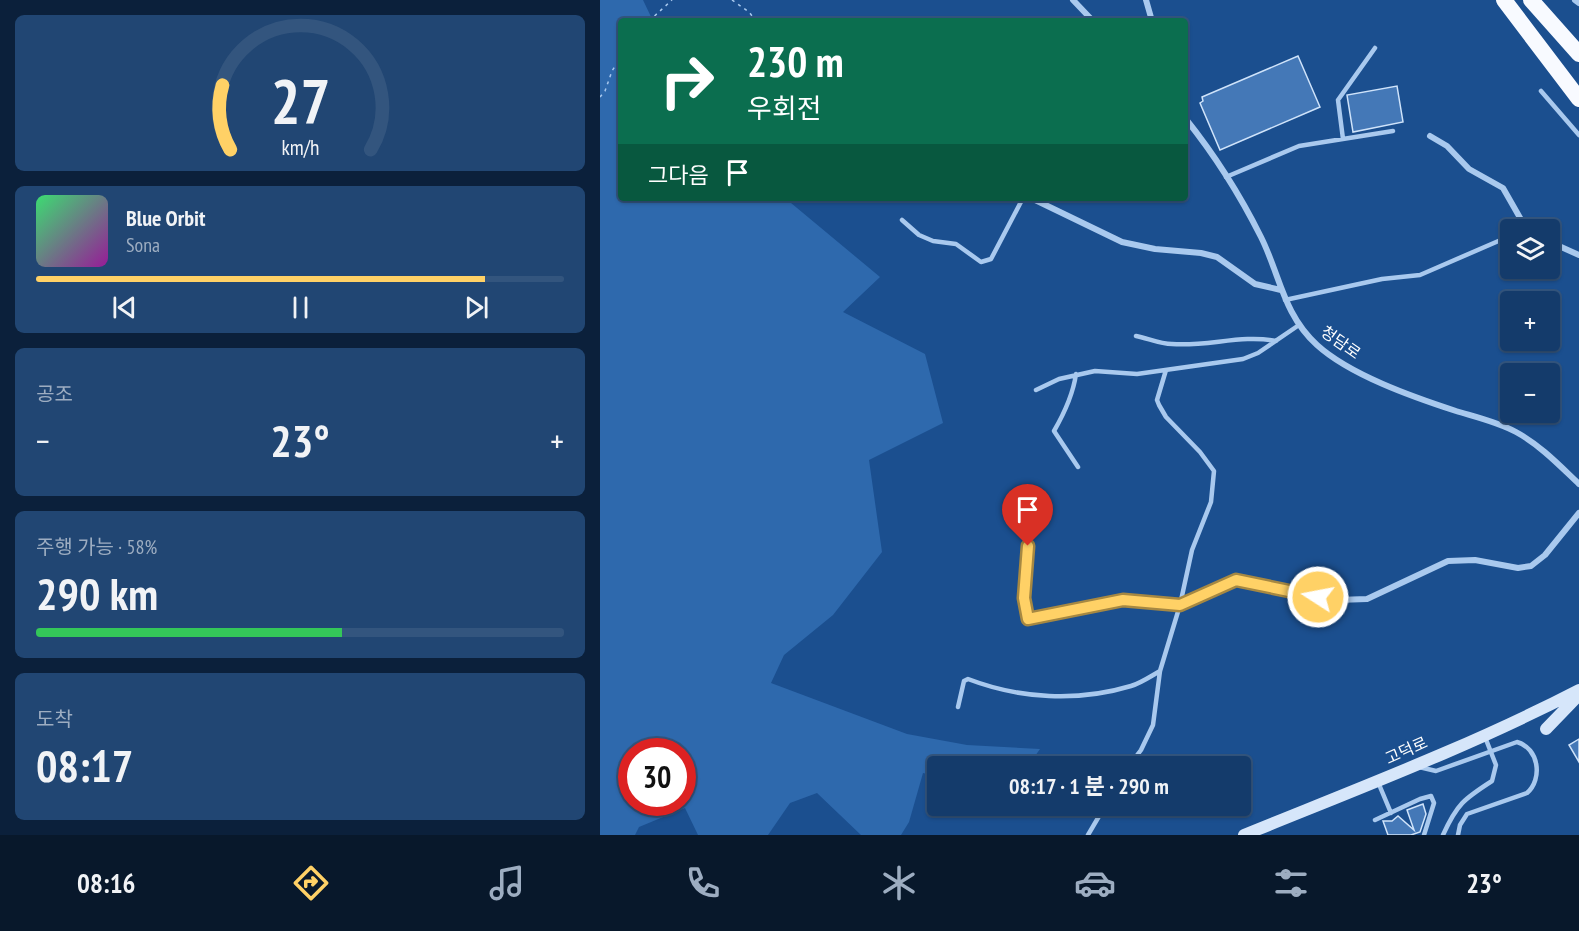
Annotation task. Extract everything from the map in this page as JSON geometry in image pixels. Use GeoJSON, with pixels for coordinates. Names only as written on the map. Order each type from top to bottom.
{"type":"FeatureCollection","features":[{"type":"Feature","properties":{"kind":"highway"},"geometry":{"type":"LineString","coordinates":[[1505,0],[1579,82]]}},
{"type":"Feature","properties":{"kind":"highway"},"geometry":{"type":"LineString","coordinates":[[1505,0],[1579,99]]}},
{"type":"Feature","properties":{"kind":"highway"},"geometry":{"type":"LineString","coordinates":[[1531,0],[1579,54]]}},
{"type":"Feature","properties":{"kind":"highway"},"geometry":{"type":"LineString","coordinates":[[1537,0],[1579,37]]}},
{"type":"Feature","properties":{"kind":"main road","name":"고덕로"},"geometry":{"type":"LineString","coordinates":[[1244,835],[1484,735],[1579,690]]}},
{"type":"Feature","properties":{"kind":"main road"},"geometry":{"type":"LineString","coordinates":[[1546,729],[1579,696]]}},
{"type":"Feature","properties":{"kind":"street"},"geometry":{"type":"LineString","coordinates":[[1073,0],[1090,18]]}},
{"type":"Feature","properties":{"kind":"street"},"geometry":{"type":"LineString","coordinates":[[1146,0],[1151,18]]}},
{"type":"Feature","properties":{"kind":"street"},"geometry":{"type":"LineString","coordinates":[[1575,0],[1579,3]]}},
{"type":"Feature","properties":{"kind":"street","name":"청담로"},"geometry":{"type":"LineString","coordinates":[[1188,121],[1226,177],[1262,240],[1285,300],[1299,325],[1317,345],[1346,365],[1382,383],[1516,431],[1539,447],[1579,484]]}},
{"type":"Feature","properties":{"kind":"street"},"geometry":{"type":"LineString","coordinates":[[1430,136],[1447,146],[1469,169],[1503,188],[1520,219]]}},
{"type":"Feature","properties":{"kind":"street"},"geometry":{"type":"LineString","coordinates":[[1037,201],[1122,242],[1217,257],[1255,284],[1281,290]]}},
{"type":"Feature","properties":{"kind":"street"},"geometry":{"type":"LineString","coordinates":[[1560,248],[1579,255]]}},
{"type":"Feature","properties":{"kind":"street"},"geometry":{"type":"LineString","coordinates":[[1028,546],[1024,598],[1028,619],[1123,600],[1180,605],[1236,580],[1337,600],[1367,599],[1448,561],[1475,560],[1518,568],[1531,566],[1545,555],[1579,513]]}},
{"type":"Feature","properties":{"kind":"lane"},"geometry":{"type":"LineString","coordinates":[[1343,139],[1338,100],[1375,48]]}},
{"type":"Feature","properties":{"kind":"lane"},"geometry":{"type":"LineString","coordinates":[[1541,92],[1579,135]]}},
{"type":"Feature","properties":{"kind":"lane"},"geometry":{"type":"LineString","coordinates":[[1226,177],[1291,149],[1393,131]]}},
{"type":"Feature","properties":{"kind":"lane"},"geometry":{"type":"LineString","coordinates":[[902,220],[919,235],[933,241],[956,244],[981,262],[991,260],[1021,201]]}},
{"type":"Feature","properties":{"kind":"lane"},"geometry":{"type":"LineString","coordinates":[[1285,300],[1382,279],[1420,275],[1500,240]]}},
{"type":"Feature","properties":{"kind":"lane"},"geometry":{"type":"LineString","coordinates":[[1036,390],[1059,379],[1095,371],[1137,374],[1243,358],[1258,353],[1299,325]]}},
{"type":"Feature","properties":{"kind":"lane"},"geometry":{"type":"LineString","coordinates":[[1136,336],[1171,344],[1209,344],[1259,337],[1276,341]]}},
{"type":"Feature","properties":{"kind":"lane"},"geometry":{"type":"LineString","coordinates":[[1136,756],[1153,725],[1160,671],[1180,605],[1192,550],[1210,502],[1214,471],[1159,405],[1157,400],[1166,370]]}},
{"type":"Feature","properties":{"kind":"lane"},"geometry":{"type":"LineString","coordinates":[[1076,374],[1064,414],[1054,431],[1078,467]]}},
{"type":"Feature","properties":{"kind":"lane"},"geometry":{"type":"LineString","coordinates":[[958,707],[964,681],[968,679],[993,689],[1042,696],[1071,697],[1133,685],[1160,671]]}},
{"type":"Feature","properties":{"kind":"lane"},"geometry":{"type":"LineString","coordinates":[[1443,835],[1454,811],[1465,799],[1492,781],[1496,765],[1484,735]]}},
{"type":"Feature","properties":{"kind":"lane"},"geometry":{"type":"LineString","coordinates":[[1414,765],[1436,771],[1517,742],[1531,750],[1537,770],[1535,785],[1527,793],[1467,814],[1460,825],[1458,835]]}},
{"type":"Feature","properties":{"kind":"lane"},"geometry":{"type":"LineString","coordinates":[[1377,781],[1391,813]]}},
{"type":"Feature","properties":{"kind":"lane"},"geometry":{"type":"LineString","coordinates":[[1375,820],[1431,796],[1434,803],[1424,835]]}},
{"type":"Feature","properties":{"kind":"lane"},"geometry":{"type":"LineString","coordinates":[[1088,835],[1099,816]]}},
{"type":"Feature","properties":{"kind":"path"},"geometry":{"type":"LineString","coordinates":[[652,18],[672,0]]}},
{"type":"Feature","properties":{"kind":"path"},"geometry":{"type":"LineString","coordinates":[[732,0],[750,12],[754,18]]}},
{"type":"Feature","properties":{"kind":"path"},"geometry":{"type":"LineString","coordinates":[[600,97],[618,62]]}},
{"type":"Feature","properties":{"kind":"shaded area"},"geometry":{"type":"Polygon","coordinates":[[[600,0],[643,0],[652,18],[618,18],[618,201],[789,201],[880,277],[843,312],[925,354],[943,423],[869,460],[882,552],[833,615],[784,655],[771,683],[907,734],[967,745],[1040,749],[1035,756],[927,756],[927,774],[923,773],[909,822],[901,835],[861,835],[817,793],[790,803],[768,835],[698,835],[689,816],[696,816],[696,738],[618,738],[618,816],[666,816],[639,827],[635,835],[600,835],[600,0]]]}},
{"type":"Feature","properties":{"kind":"building"},"geometry":{"type":"Polygon","coordinates":[[[1298,56],[1320,107],[1220,150],[1200,103],[1203,101],[1202,97],[1298,56]]]}},
{"type":"Feature","properties":{"kind":"building"},"geometry":{"type":"Polygon","coordinates":[[[1397,86],[1403,122],[1353,132],[1347,95],[1397,86]]]}},
{"type":"Feature","properties":{"kind":"building"},"geometry":{"type":"Polygon","coordinates":[[[1579,739],[1579,762],[1569,745],[1579,739]]]}},
{"type":"Feature","properties":{"kind":"building"},"geometry":{"type":"Polygon","coordinates":[[[1423,804],[1426,814],[1420,832],[1411,835],[1388,835],[1383,821],[1392,821],[1398,816],[1414,830],[1407,810],[1423,804]]]}},
{"type":"Feature","properties":{"kind":"route"},"geometry":{"type":"LineString","coordinates":[[1028,546],[1024,598],[1028,619],[1123,600],[1180,605],[1236,580],[1318,597]]}}]}
